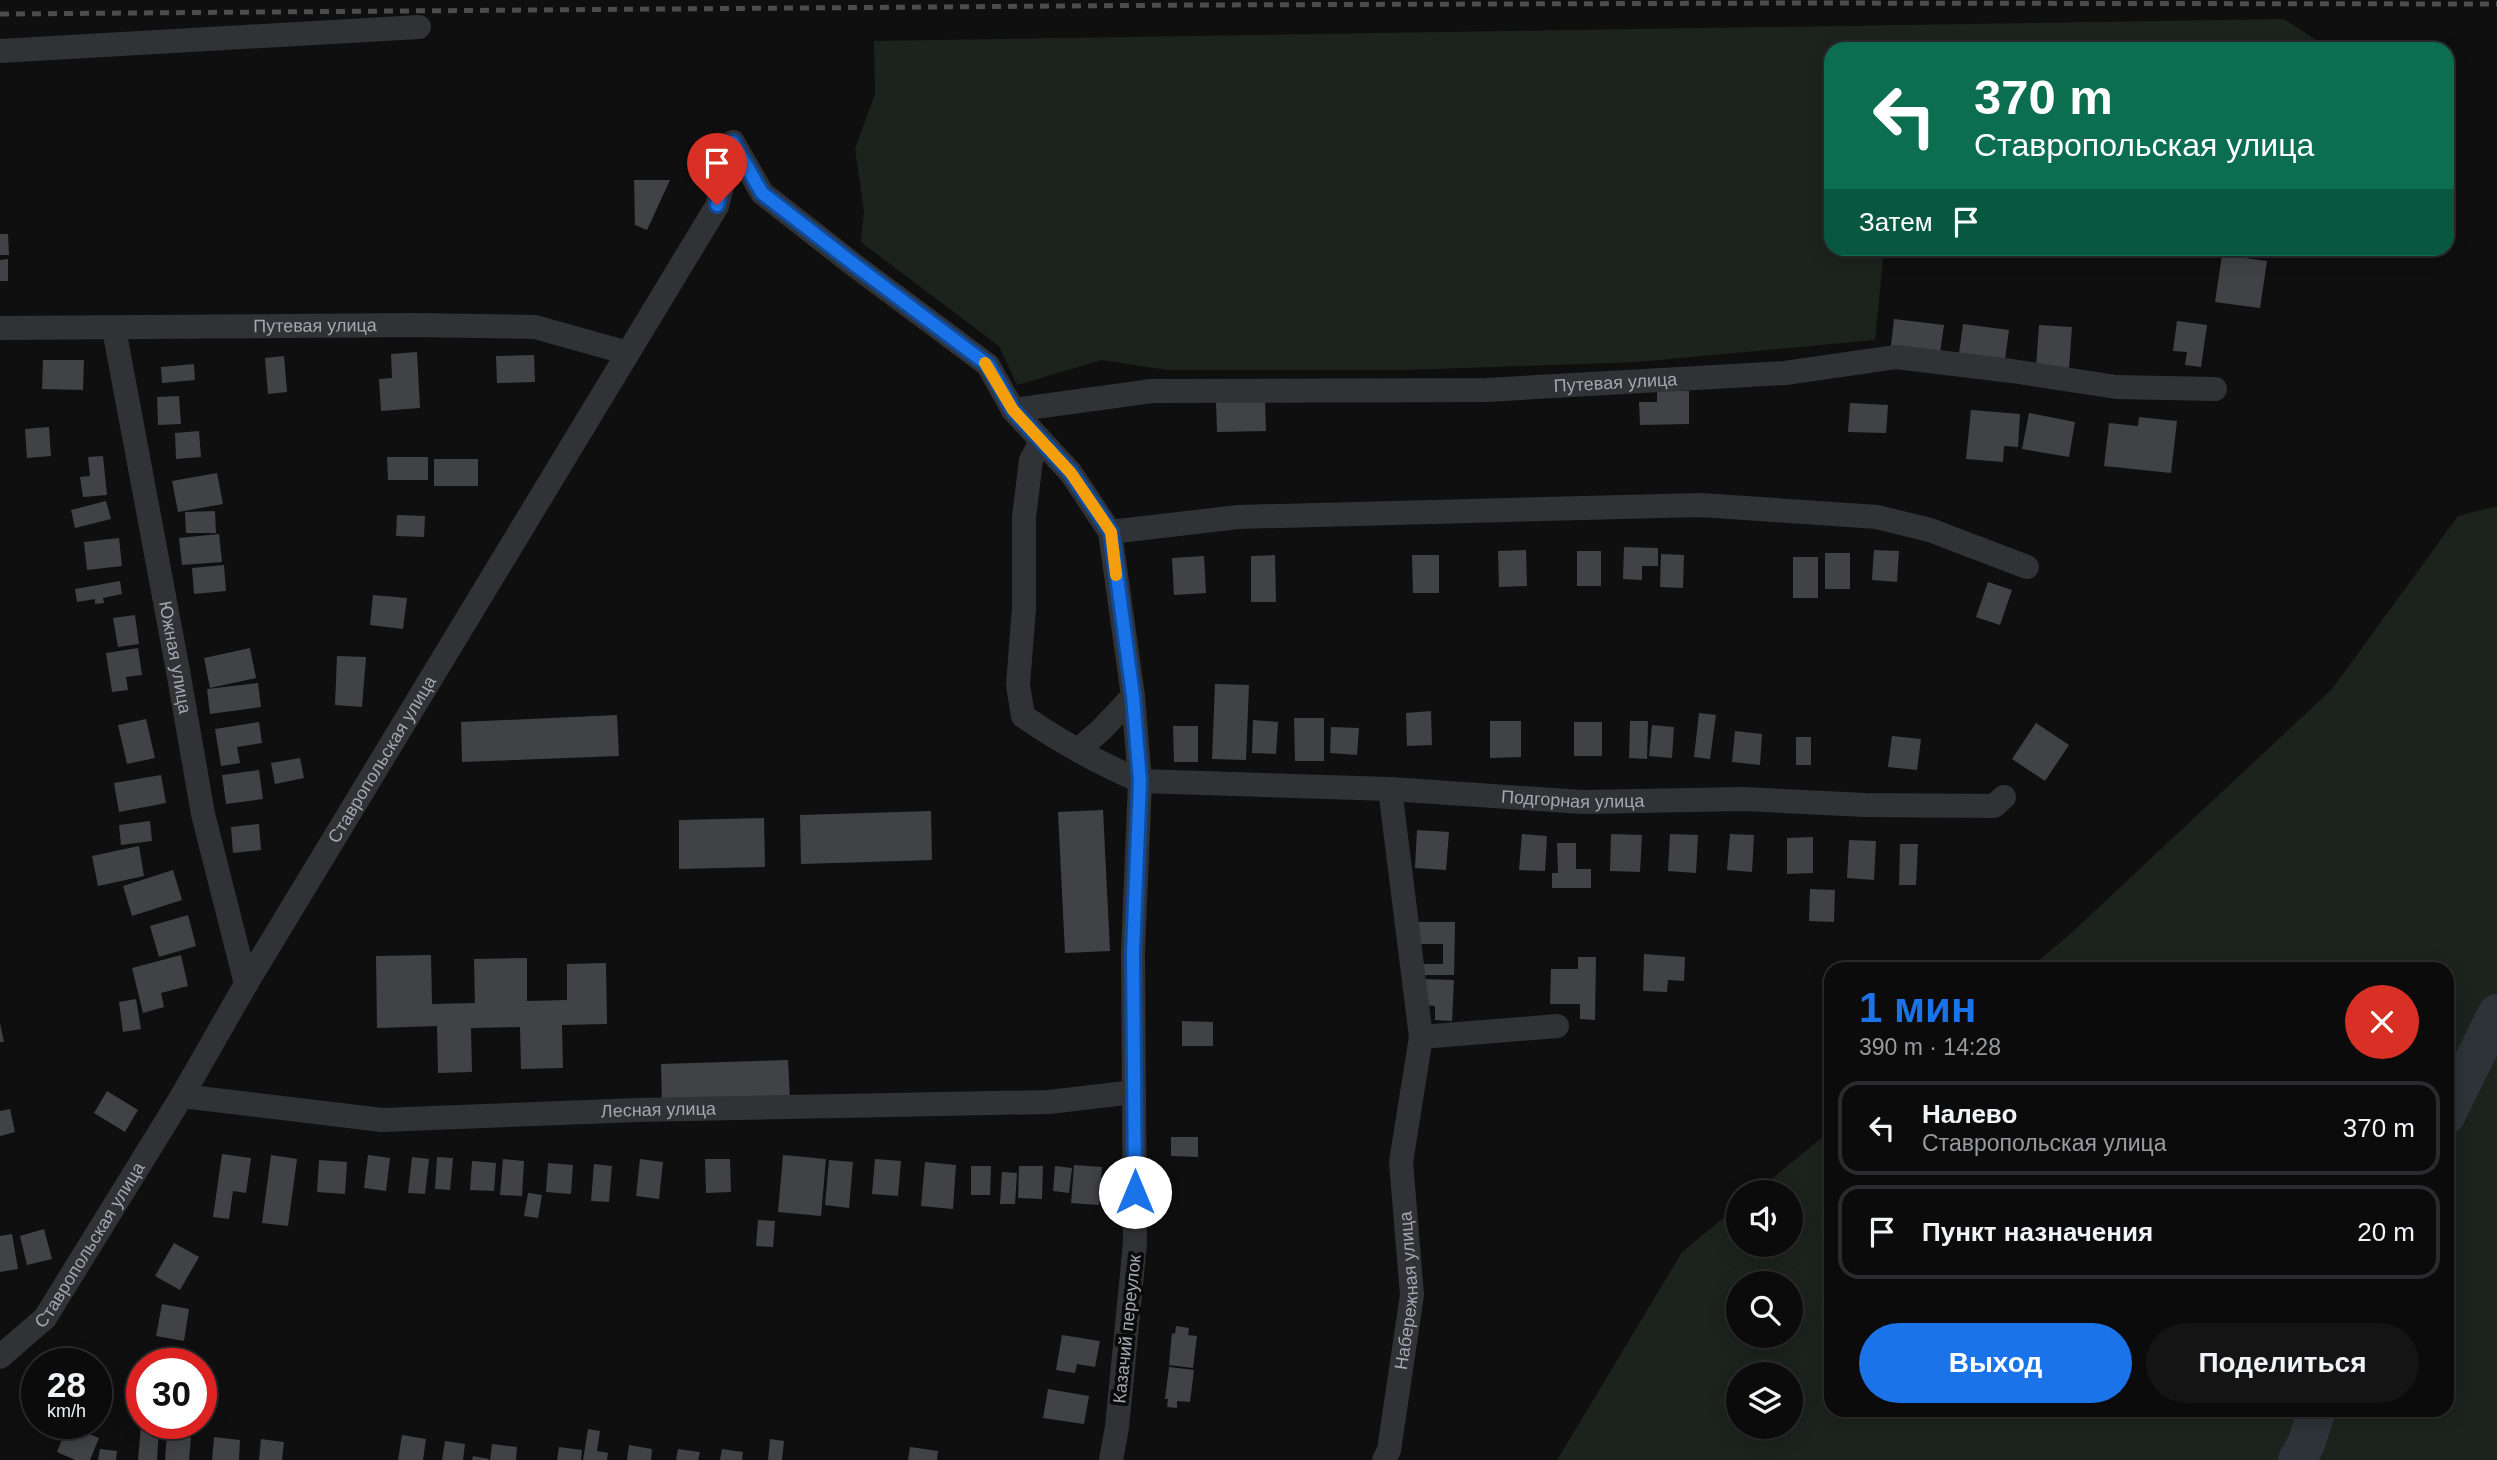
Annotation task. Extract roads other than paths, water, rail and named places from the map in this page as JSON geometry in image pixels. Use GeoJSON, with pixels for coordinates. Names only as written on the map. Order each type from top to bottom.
{"type":"FeatureCollection","features":[{"type":"Feature","properties":{"kind":"street"},"geometry":{"type":"LineString","coordinates":[[0,51],[419,27]]}},
{"type":"Feature","properties":{"kind":"street","name":"Ставропольская улица"},"geometry":{"type":"LineString","coordinates":[[0,1357],[46,1318],[182,1096],[246,984],[717,205],[733,142]]}},
{"type":"Feature","properties":{"kind":"street","name":"Казачий переулок"},"geometry":{"type":"LineString","coordinates":[[733,142],[762,193],[988,365],[1013,410],[1071,473],[1111,532],[1133,696],[1140,781],[1133,952],[1135,1243],[1117,1427],[1111,1460]]}},
{"type":"Feature","properties":{"kind":"street","name":"Путевая улица"},"geometry":{"type":"LineString","coordinates":[[0,328],[114,329],[413,324],[535,327],[628,353]]}},
{"type":"Feature","properties":{"kind":"street","name":"Южная улица"},"geometry":{"type":"LineString","coordinates":[[114,329],[203,814],[246,984]]}},
{"type":"Feature","properties":{"kind":"street","name":"Путевая улица"},"geometry":{"type":"LineString","coordinates":[[1013,410],[1152,391],[1486,390],[1785,373],[1896,357],[2116,387],[2215,389]]}},
{"type":"Feature","properties":{"kind":"street"},"geometry":{"type":"LineString","coordinates":[[1041,442],[1031,460],[1024,517],[1024,608],[1018,685],[1023,716],[1050,735],[1140,781]]}},
{"type":"Feature","properties":{"kind":"street"},"geometry":{"type":"LineString","coordinates":[[1111,532],[1238,517],[1701,505],[1877,517],[1930,530],[2027,567]]}},
{"type":"Feature","properties":{"kind":"street"},"geometry":{"type":"LineString","coordinates":[[1077,750],[1102,729],[1133,696]]}},
{"type":"Feature","properties":{"kind":"street","name":"Подгорная улица"},"geometry":{"type":"LineString","coordinates":[[1140,781],[1390,789],[1583,802],[1744,799],[1865,805],[1994,806],[2004,797]]}},
{"type":"Feature","properties":{"kind":"street","name":"Набережная улица"},"geometry":{"type":"LineString","coordinates":[[1384,1460],[1389,1450],[1412,1295],[1401,1162],[1421,1037],[1390,789]]}},
{"type":"Feature","properties":{"kind":"street"},"geometry":{"type":"LineString","coordinates":[[1421,1037],[1557,1026]]}},
{"type":"Feature","properties":{"kind":"street","name":"Лесная улица"},"geometry":{"type":"LineString","coordinates":[[182,1096],[382,1120],[639,1110],[1049,1102],[1134,1092]]}},
{"type":"Feature","properties":{"kind":"waterway"},"geometry":{"type":"LineString","coordinates":[[2454,1100],[2497,1013]]}},
{"type":"Feature","properties":{"kind":"waterway"},"geometry":{"type":"LineString","coordinates":[[2297,1460],[2306,1444],[2315,1417]]}},
{"type":"Feature","properties":{"kind":"railway"},"geometry":{"type":"LineString","coordinates":[[0,14],[1196,5],[2497,4]]}}]}
